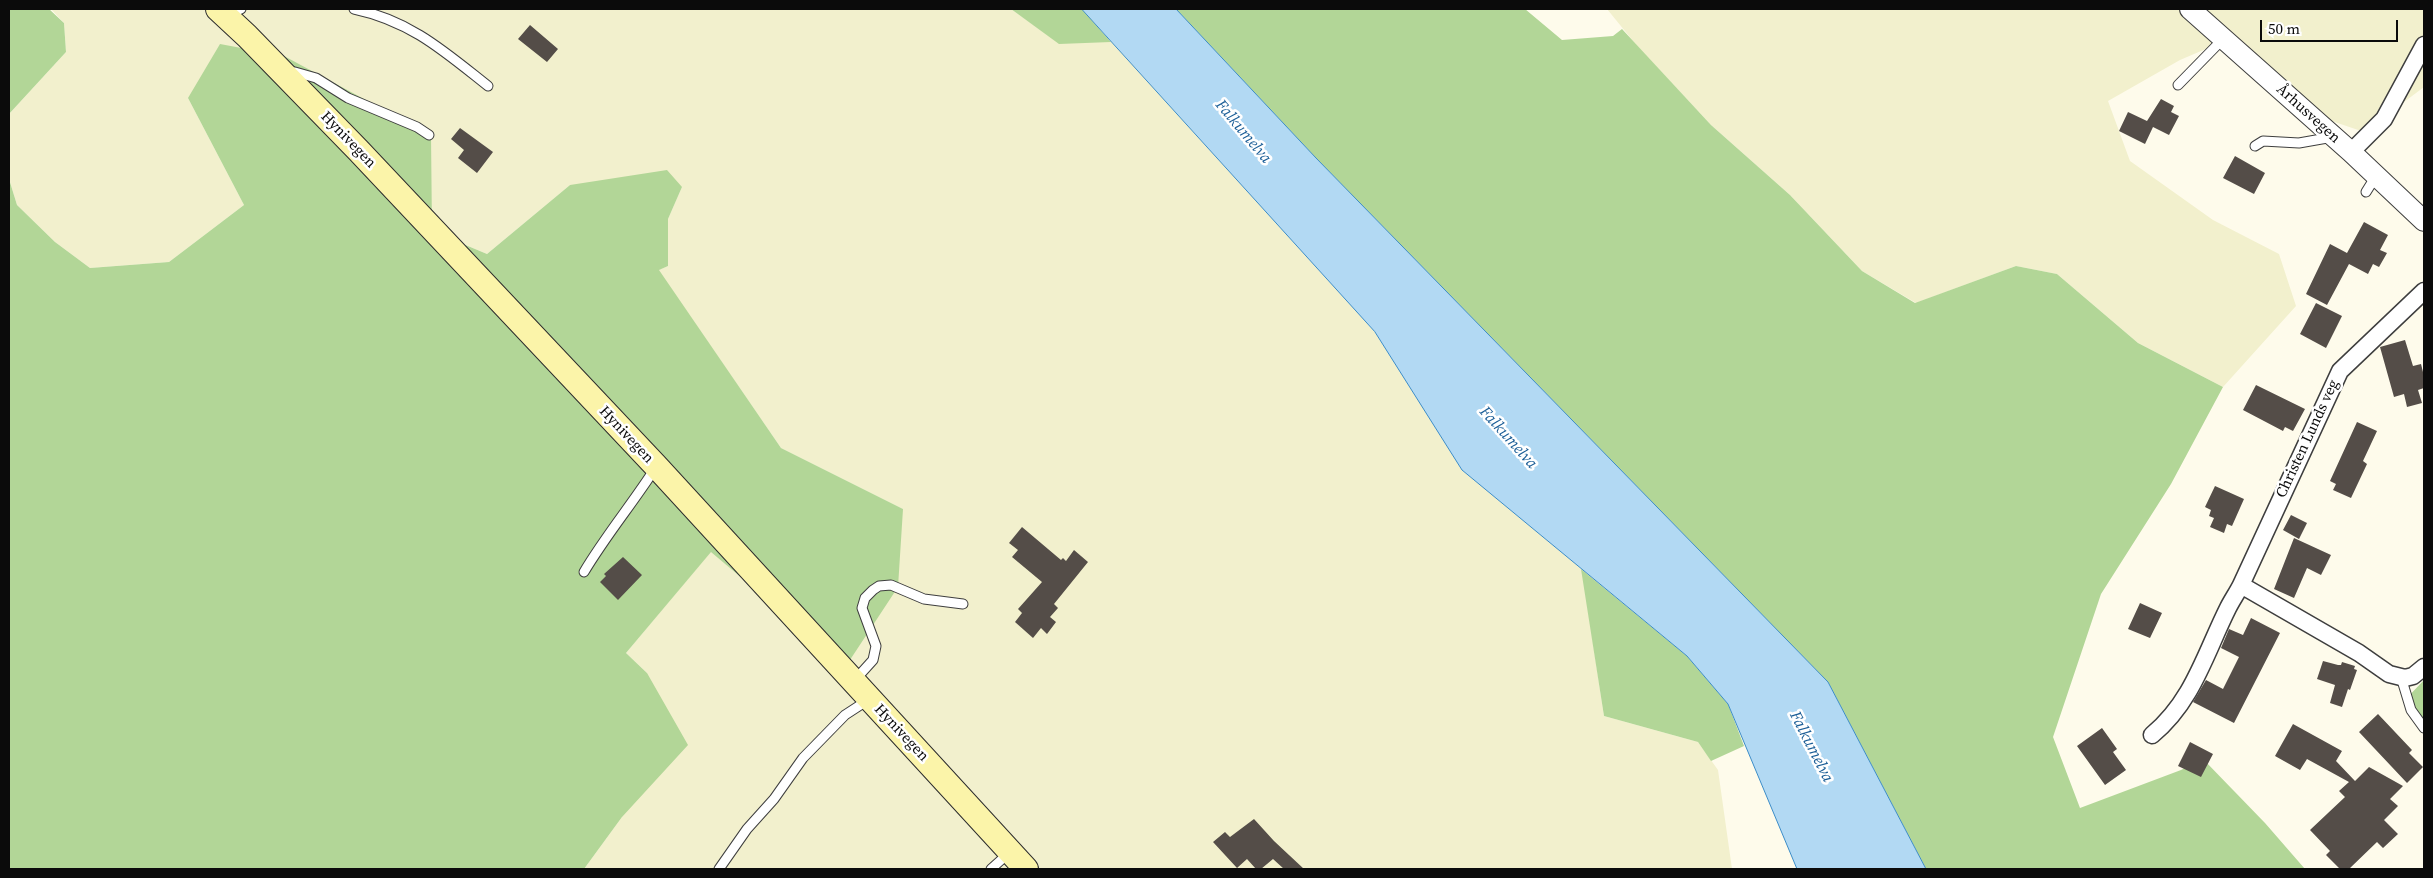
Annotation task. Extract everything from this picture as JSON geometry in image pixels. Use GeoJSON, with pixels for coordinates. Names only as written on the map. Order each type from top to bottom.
{"type":"FeatureCollection","features":[{"type":"Feature","properties":{"kind":"main road","name":"Hynivegen"},"geometry":{"type":"LineString","coordinates":[[228,11],[284,74],[656,466],[1018,861]]}},
{"type":"Feature","properties":{"kind":"street","name":"Århusvegen"},"geometry":{"type":"LineString","coordinates":[[2190,9],[2351,152],[2371,184],[2424,221]]}},
{"type":"Feature","properties":{"kind":"street"},"geometry":{"type":"LineString","coordinates":[[2351,152],[2384,119],[2424,45]]}},
{"type":"Feature","properties":{"kind":"street","name":"Christen Lunds veg"},"geometry":{"type":"LineString","coordinates":[[2152,735],[2172,718],[2188,694],[2228,606],[2242,585],[2340,371],[2424,291]]}},
{"type":"Feature","properties":{"kind":"street"},"geometry":{"type":"LineString","coordinates":[[2242,585],[2359,653],[2389,674],[2401,678],[2412,676],[2424,668]]}},
{"type":"Feature","properties":{"kind":"lane"},"geometry":{"type":"LineString","coordinates":[[354,9],[380,14],[417,33],[488,86]]}},
{"type":"Feature","properties":{"kind":"lane"},"geometry":{"type":"LineString","coordinates":[[2178,85],[2223,38]]}},
{"type":"Feature","properties":{"kind":"lane"},"geometry":{"type":"LineString","coordinates":[[284,74],[295,72],[316,78],[348,98],[408,123],[429,135]]}},
{"type":"Feature","properties":{"kind":"lane"},"geometry":{"type":"LineString","coordinates":[[2255,146],[2272,140],[2299,143],[2334,137]]}},
{"type":"Feature","properties":{"kind":"lane"},"geometry":{"type":"LineString","coordinates":[[584,572],[656,466]]}},
{"type":"Feature","properties":{"kind":"lane"},"geometry":{"type":"LineString","coordinates":[[854,681],[873,660],[876,646],[862,608],[866,598],[873,590],[879,586],[890,585],[924,599],[963,604]]}},
{"type":"Feature","properties":{"kind":"lane"},"geometry":{"type":"LineString","coordinates":[[2401,678],[2411,710],[2424,728]]}},
{"type":"Feature","properties":{"kind":"lane"},"geometry":{"type":"LineString","coordinates":[[719,869],[747,829],[774,798],[803,758],[845,715],[870,699]]}},
{"type":"Feature","properties":{"kind":"lane"},"geometry":{"type":"LineString","coordinates":[[991,869],[1018,861]]}},
{"type":"Feature","properties":{"kind":"shaded area"},"geometry":{"type":"Polygon","coordinates":[[[51,9],[1011,9],[1059,43],[1111,41],[1082,9],[1375,332],[1462,470],[1687,656],[1582,570],[1604,716],[1698,742],[1718,770],[1732,869],[584,869],[622,817],[647,673],[626,653],[711,551],[846,666],[903,509],[781,448],[658,270],[668,266],[668,219],[682,187],[570,185],[487,254],[432,231],[188,98],[244,205],[169,262],[90,268],[55,242],[17,205],[9,179],[9,114],[66,52],[64,23],[51,9]]]}},
{"type":"Feature","properties":{"kind":"shaded area"},"geometry":{"type":"Polygon","coordinates":[[[1607,9],[2424,9],[2424,87],[2364,132],[2320,117],[2222,42],[2180,60],[2108,101],[2130,161],[2213,220],[2279,254],[2296,306],[2223,387],[2138,343],[2057,274],[2016,266],[1916,303],[1862,271],[1790,195],[1711,125],[1638,47],[1607,9]]]}},
{"type":"Feature","properties":{"kind":"green space"},"geometry":{"type":"Polygon","coordinates":[[[9,9],[49,9],[64,23],[66,52],[9,114],[9,9]]]}},
{"type":"Feature","properties":{"kind":"green space"},"geometry":{"type":"Polygon","coordinates":[[[1011,9],[1082,9],[1111,42],[1059,44],[1011,9]]]}},
{"type":"Feature","properties":{"kind":"green space"},"geometry":{"type":"Polygon","coordinates":[[[1176,9],[1525,9],[1562,40],[1613,36],[1622,29],[1711,125],[1790,195],[1862,271],[1915,303],[2016,266],[2057,274],[2138,343],[2223,387],[2171,484],[2101,594],[2053,737],[2080,808],[2181,770],[2203,759],[2265,823],[2305,869],[1926,869],[1828,682],[1316,158],[1176,9]]]}},
{"type":"Feature","properties":{"kind":"green space"},"geometry":{"type":"Polygon","coordinates":[[[220,44],[284,56],[431,135],[432,231],[487,254],[570,185],[667,170],[682,187],[668,219],[668,266],[659,270],[781,448],[903,509],[898,587],[846,666],[711,552],[626,653],[647,673],[688,745],[622,817],[584,869],[9,869],[9,179],[17,205],[55,242],[90,268],[169,262],[244,205],[188,98],[220,44]]]}},
{"type":"Feature","properties":{"kind":"green space"},"geometry":{"type":"Polygon","coordinates":[[[1581,569],[1687,656],[1728,704],[1744,746],[1711,761],[1698,742],[1604,716],[1581,569]]]}},
{"type":"Feature","properties":{"kind":"green space"},"geometry":{"type":"Polygon","coordinates":[[[2424,680],[2424,726],[2404,701],[2424,680]]]}},
{"type":"Feature","properties":{"kind":"water","name":"Falkumelva"},"geometry":{"type":"Polygon","coordinates":[[[1082,9],[1176,9],[1316,158],[1828,682],[1926,869],[1797,869],[1728,704],[1687,656],[1462,470],[1375,332],[1082,9]]]}},
{"type":"Feature","properties":{"kind":"building"},"geometry":{"type":"Polygon","coordinates":[[[530,25],[558,49],[547,62],[518,39],[530,25]]]}},
{"type":"Feature","properties":{"kind":"building"},"geometry":{"type":"Polygon","coordinates":[[[2161,99],[2174,106],[2171,112],[2179,116],[2169,135],[2153,127],[2145,144],[2119,131],[2128,112],[2147,121],[2161,99]]]}},
{"type":"Feature","properties":{"kind":"building"},"geometry":{"type":"Polygon","coordinates":[[[460,128],[493,152],[477,173],[458,158],[464,150],[451,139],[460,128]]]}},
{"type":"Feature","properties":{"kind":"building"},"geometry":{"type":"Polygon","coordinates":[[[2235,156],[2265,173],[2254,194],[2223,178],[2235,156]]]}},
{"type":"Feature","properties":{"kind":"building"},"geometry":{"type":"Polygon","coordinates":[[[2364,222],[2388,235],[2380,250],[2387,253],[2379,267],[2373,264],[2368,274],[2349,264],[2327,305],[2306,294],[2330,244],[2347,253],[2364,222]]]}},
{"type":"Feature","properties":{"kind":"building"},"geometry":{"type":"Polygon","coordinates":[[[2316,303],[2342,316],[2326,348],[2300,334],[2316,303]]]}},
{"type":"Feature","properties":{"kind":"building"},"geometry":{"type":"Polygon","coordinates":[[[2405,340],[2413,366],[2421,364],[2424,376],[2424,388],[2418,390],[2422,403],[2407,407],[2404,394],[2394,397],[2380,347],[2405,340]]]}},
{"type":"Feature","properties":{"kind":"building"},"geometry":{"type":"Polygon","coordinates":[[[2256,385],[2305,409],[2293,431],[2285,427],[2283,431],[2243,410],[2256,385]]]}},
{"type":"Feature","properties":{"kind":"building"},"geometry":{"type":"Polygon","coordinates":[[[2357,422],[2377,431],[2363,461],[2367,464],[2351,498],[2333,490],[2336,484],[2330,481],[2357,422]]]}},
{"type":"Feature","properties":{"kind":"building"},"geometry":{"type":"Polygon","coordinates":[[[2215,486],[2244,499],[2232,526],[2227,524],[2224,533],[2210,527],[2214,518],[2209,516],[2211,510],[2205,507],[2215,486]]]}},
{"type":"Feature","properties":{"kind":"building"},"geometry":{"type":"Polygon","coordinates":[[[2291,515],[2307,523],[2299,539],[2283,530],[2291,515]]]}},
{"type":"Feature","properties":{"kind":"building"},"geometry":{"type":"Polygon","coordinates":[[[1022,527],[1061,560],[1063,558],[1066,561],[1074,550],[1088,562],[1054,604],[1058,608],[1050,617],[1056,622],[1047,634],[1041,628],[1033,638],[1015,622],[1022,613],[1018,609],[1042,582],[1012,557],[1018,550],[1009,543],[1022,527]]]}},
{"type":"Feature","properties":{"kind":"building"},"geometry":{"type":"Polygon","coordinates":[[[2294,538],[2331,555],[2321,575],[2307,568],[2294,598],[2274,589],[2294,538]]]}},
{"type":"Feature","properties":{"kind":"building"},"geometry":{"type":"Polygon","coordinates":[[[623,557],[642,575],[618,600],[600,582],[606,576],[604,574],[623,557]]]}},
{"type":"Feature","properties":{"kind":"building"},"geometry":{"type":"Polygon","coordinates":[[[2140,603],[2162,613],[2150,638],[2128,629],[2140,603]]]}},
{"type":"Feature","properties":{"kind":"building"},"geometry":{"type":"Polygon","coordinates":[[[2251,618],[2280,633],[2234,723],[2193,702],[2206,680],[2223,689],[2239,657],[2221,648],[2229,629],[2243,635],[2251,618]]]}},
{"type":"Feature","properties":{"kind":"building"},"geometry":{"type":"Polygon","coordinates":[[[2323,661],[2338,665],[2341,665],[2342,662],[2355,666],[2354,669],[2357,670],[2342,707],[2330,703],[2335,685],[2317,679],[2323,661]]]}},
{"type":"Feature","properties":{"kind":"building"},"geometry":{"type":"Polygon","coordinates":[[[2378,714],[2412,750],[2409,753],[2423,767],[2407,783],[2359,732],[2378,714]]]}},
{"type":"Feature","properties":{"kind":"building"},"geometry":{"type":"Polygon","coordinates":[[[2293,724],[2342,751],[2336,761],[2355,781],[2369,767],[2403,786],[2390,799],[2398,806],[2384,820],[2398,834],[2383,848],[2377,842],[2349,869],[2340,869],[2326,855],[2330,851],[2310,830],[2345,797],[2339,791],[2349,782],[2307,759],[2300,770],[2275,756],[2293,724]]]}},
{"type":"Feature","properties":{"kind":"building"},"geometry":{"type":"Polygon","coordinates":[[[2102,728],[2117,749],[2113,752],[2126,770],[2105,785],[2077,746],[2102,728]]]}},
{"type":"Feature","properties":{"kind":"building"},"geometry":{"type":"Polygon","coordinates":[[[2190,742],[2213,754],[2201,777],[2178,766],[2190,742]]]}},
{"type":"Feature","properties":{"kind":"building"},"geometry":{"type":"Polygon","coordinates":[[[1254,819],[1304,869],[1284,869],[1273,859],[1261,869],[1256,869],[1247,859],[1237,868],[1213,842],[1225,832],[1230,837],[1254,819]]]}}]}
